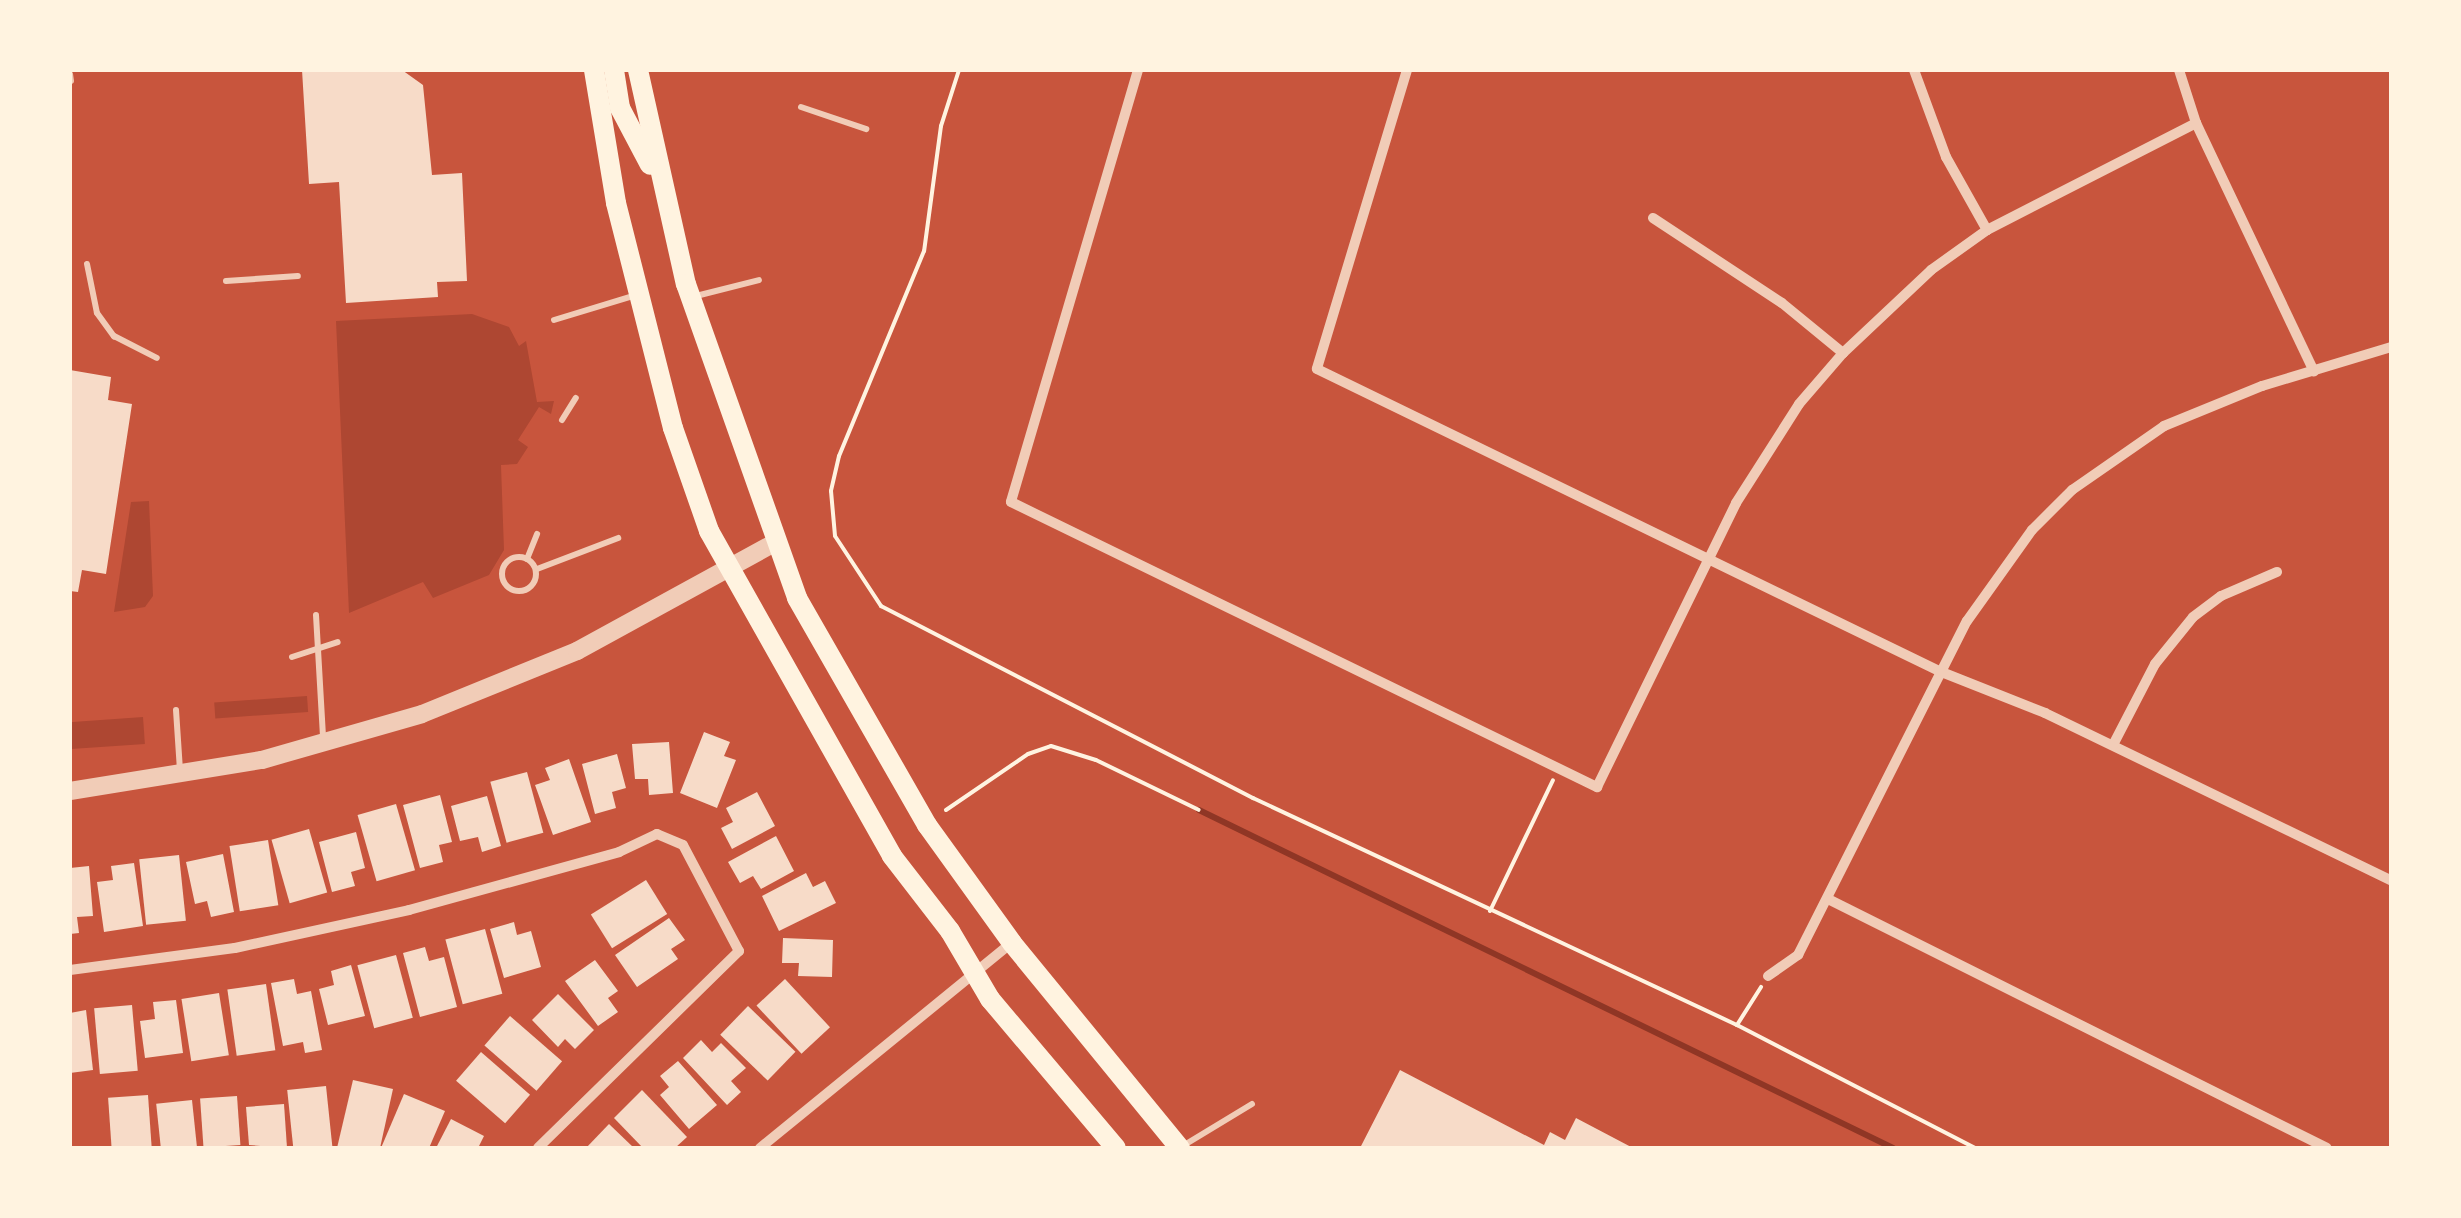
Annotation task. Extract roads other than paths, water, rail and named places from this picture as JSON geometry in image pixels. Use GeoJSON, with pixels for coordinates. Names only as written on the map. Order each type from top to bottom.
{"type":"FeatureCollection","features":[{"type":"Feature","properties":{"kind":"main road"},"geometry":{"type":"LineString","coordinates":[[594,70],[639,294],[673,428],[709,531],[734,567],[892,856],[990,998],[1116,1148]]}},
{"type":"Feature","properties":{"kind":"main road"},"geometry":{"type":"LineString","coordinates":[[614,70],[620,108],[662,189]]}},
{"type":"Feature","properties":{"kind":"main road"},"geometry":{"type":"LineString","coordinates":[[638,70],[662,189],[691,298],[774,543],[830,660],[926,825],[1012,942],[1180,1148]]}},
{"type":"Feature","properties":{"kind":"street"},"geometry":{"type":"LineString","coordinates":[[1138,70],[1011,502],[1597,786],[1706,558],[1770,445],[1842,353],[1931,270],[1987,230],[2196,123]]}},
{"type":"Feature","properties":{"kind":"street"},"geometry":{"type":"LineString","coordinates":[[1407,70],[1317,369],[1939,672],[2112,744],[2391,880]]}},
{"type":"Feature","properties":{"kind":"street"},"geometry":{"type":"LineString","coordinates":[[1914,70],[1946,157],[1987,230]]}},
{"type":"Feature","properties":{"kind":"street"},"geometry":{"type":"LineString","coordinates":[[2179,70],[2196,123],[2314,371]]}},
{"type":"Feature","properties":{"kind":"street"},"geometry":{"type":"LineString","coordinates":[[1653,218],[1782,303],[1842,353]]}},
{"type":"Feature","properties":{"kind":"street"},"geometry":{"type":"LineString","coordinates":[[1768,976],[1798,955],[1830,900],[1939,672],[1996,573],[2072,490],[2164,426],[2314,371],[2391,348]]}},
{"type":"Feature","properties":{"kind":"street"},"geometry":{"type":"LineString","coordinates":[[70,791],[180,776],[324,744],[501,685],[774,543]]}},
{"type":"Feature","properties":{"kind":"street"},"geometry":{"type":"LineString","coordinates":[[2112,744],[2155,664],[2193,617],[2221,596],[2277,572]]}},
{"type":"Feature","properties":{"kind":"street"},"geometry":{"type":"LineString","coordinates":[[70,970],[236,948],[409,910],[619,852],[657,834],[683,845],[739,951],[538,1148]]}},
{"type":"Feature","properties":{"kind":"street"},"geometry":{"type":"LineString","coordinates":[[1830,900],[2327,1148]]}},
{"type":"Feature","properties":{"kind":"street"},"geometry":{"type":"LineString","coordinates":[[760,1148],[1012,942]]}},
{"type":"Feature","properties":{"kind":"lane"},"geometry":{"type":"LineString","coordinates":[[802,107],[866,130]]}},
{"type":"Feature","properties":{"kind":"lane"},"geometry":{"type":"LineString","coordinates":[[87,264],[97,312],[114,336],[157,358]]}},
{"type":"Feature","properties":{"kind":"lane"},"geometry":{"type":"LineString","coordinates":[[226,282],[298,276]]}},
{"type":"Feature","properties":{"kind":"lane"},"geometry":{"type":"LineString","coordinates":[[691,298],[759,280]]}},
{"type":"Feature","properties":{"kind":"lane"},"geometry":{"type":"LineString","coordinates":[[554,320],[639,294]]}},
{"type":"Feature","properties":{"kind":"lane"},"geometry":{"type":"LineString","coordinates":[[562,420],[576,398]]}},
{"type":"Feature","properties":{"kind":"lane"},"geometry":{"type":"LineString","coordinates":[[527,558],[538,534]]}},
{"type":"Feature","properties":{"kind":"lane"},"geometry":{"type":"LineString","coordinates":[[527,558],[508,561],[506,586],[525,591],[537,569],[618,538]]}},
{"type":"Feature","properties":{"kind":"lane"},"geometry":{"type":"LineString","coordinates":[[527,558],[537,569]]}},
{"type":"Feature","properties":{"kind":"lane"},"geometry":{"type":"LineString","coordinates":[[316,615],[324,744]]}},
{"type":"Feature","properties":{"kind":"lane"},"geometry":{"type":"LineString","coordinates":[[292,657],[338,642]]}},
{"type":"Feature","properties":{"kind":"lane"},"geometry":{"type":"LineString","coordinates":[[176,710],[180,776]]}},
{"type":"Feature","properties":{"kind":"lane"},"geometry":{"type":"LineString","coordinates":[[1180,1148],[1252,1104]]}},
{"type":"Feature","properties":{"kind":"waterway"},"geometry":{"type":"LineString","coordinates":[[1199,810],[1893,1148]]}}]}
